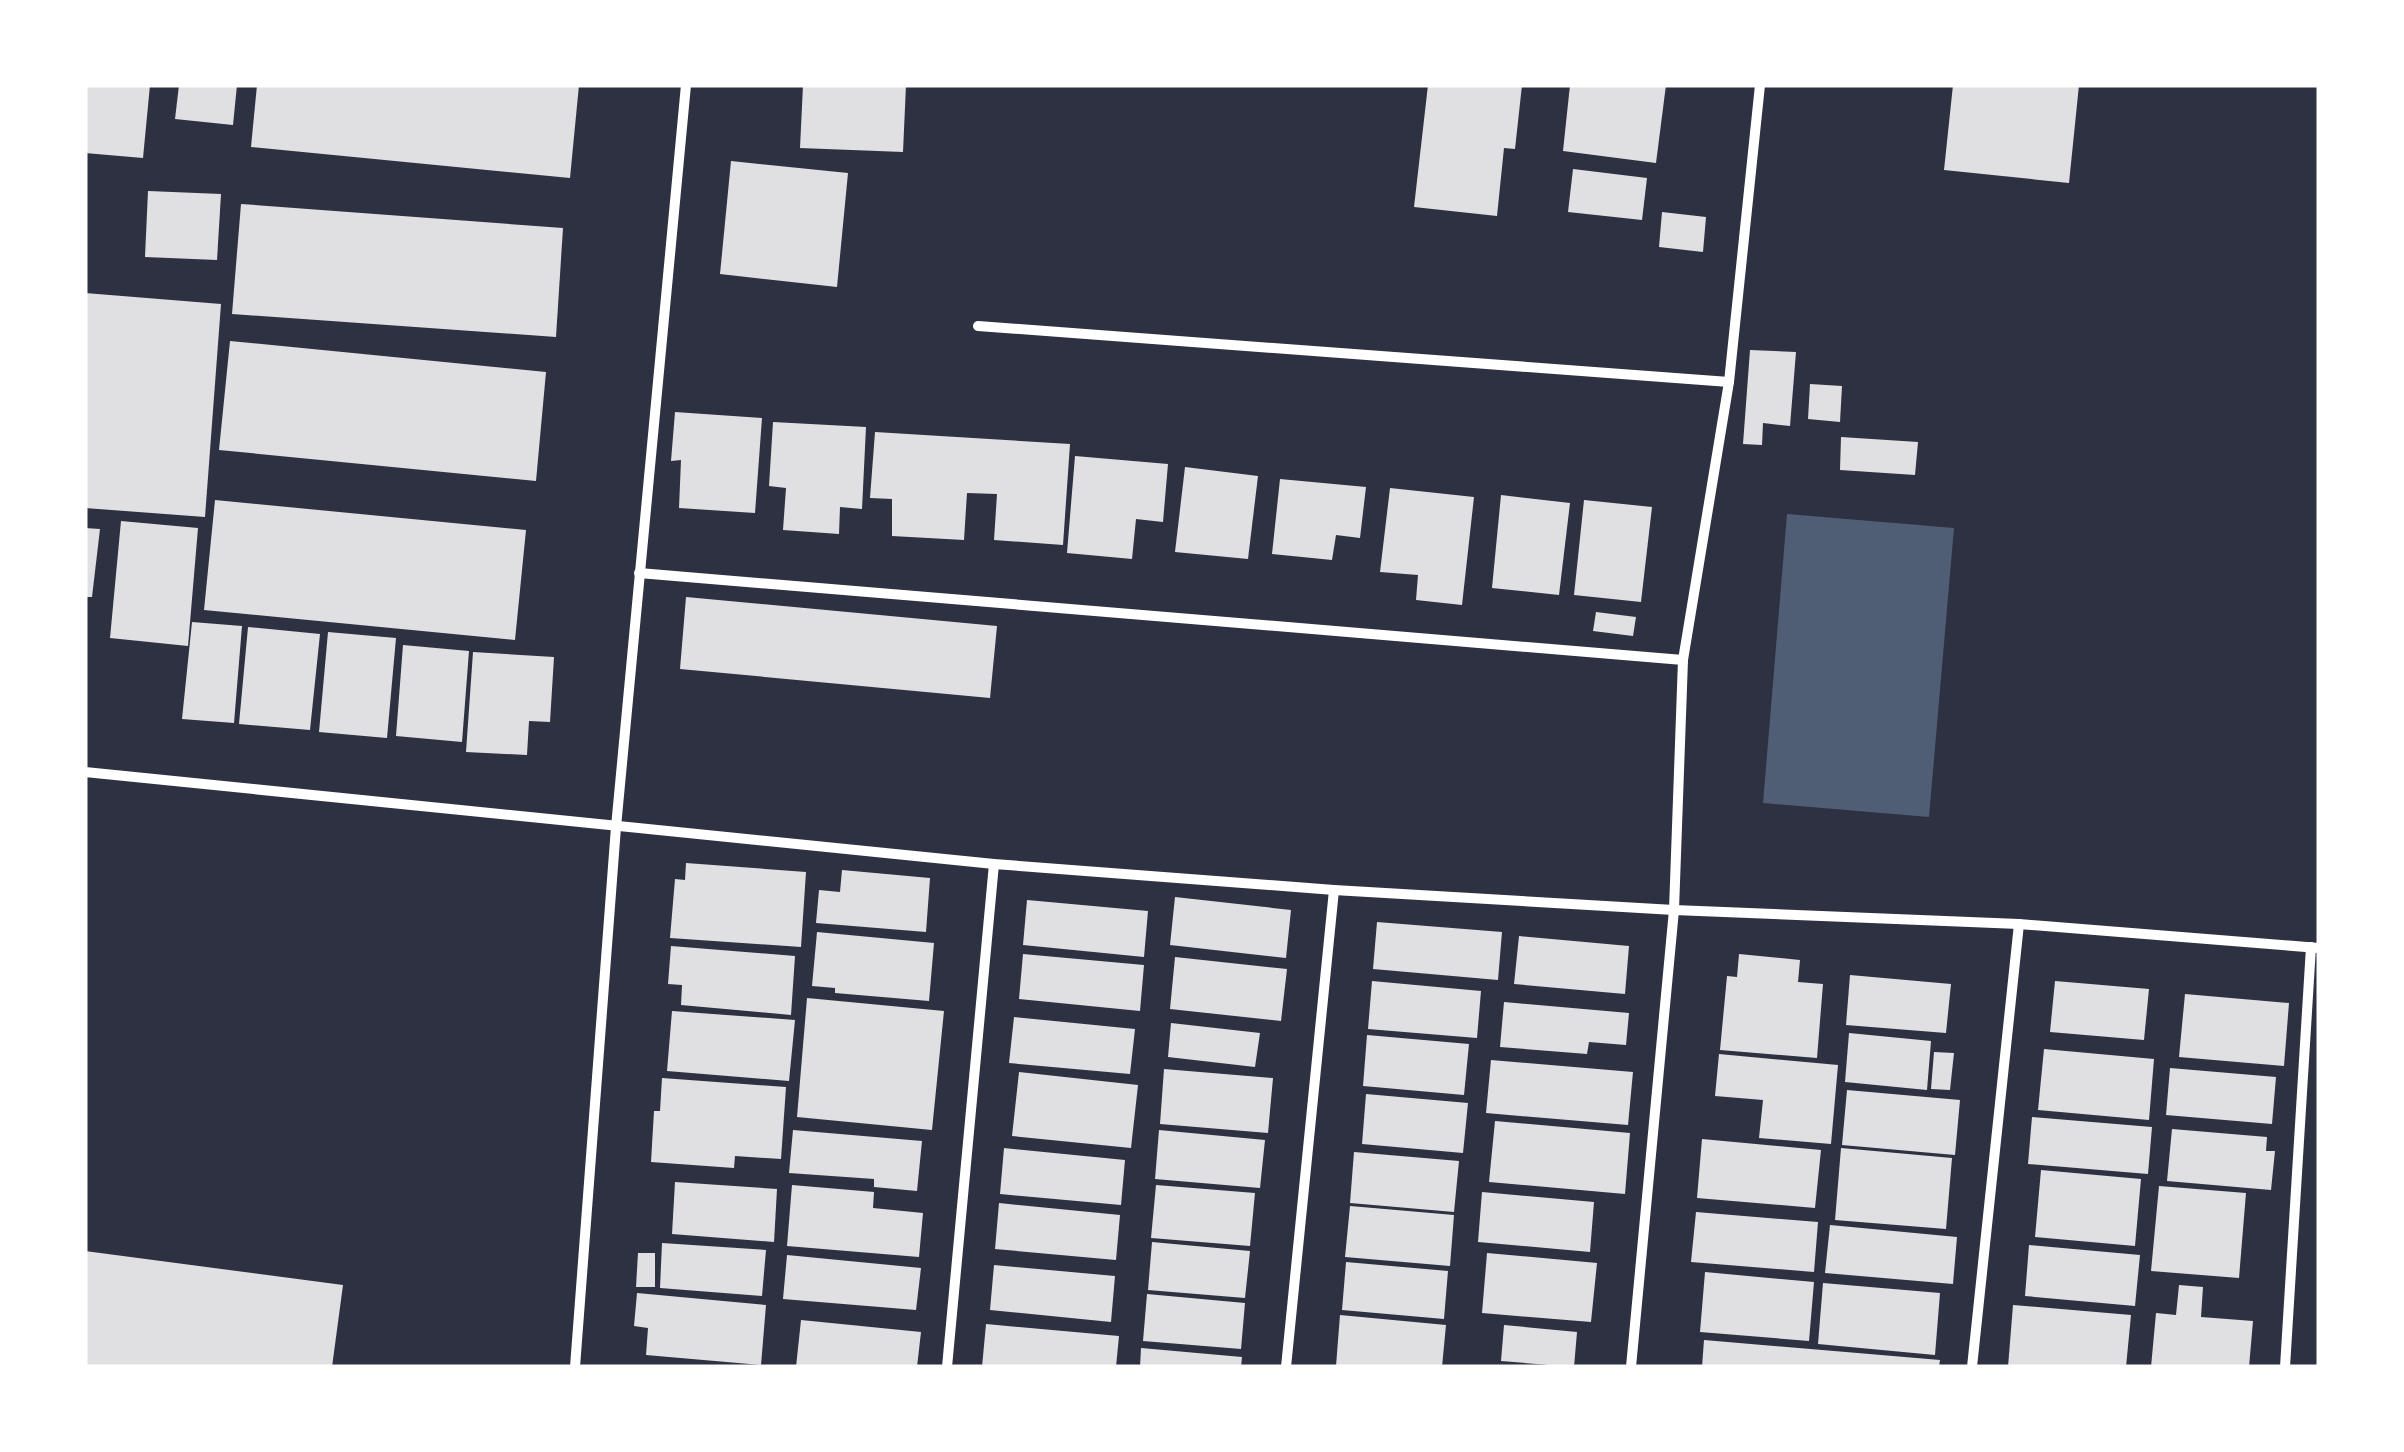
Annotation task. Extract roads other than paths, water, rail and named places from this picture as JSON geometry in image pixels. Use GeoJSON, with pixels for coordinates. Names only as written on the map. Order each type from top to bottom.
{"type":"FeatureCollection","features":[{"type":"Feature","properties":{"kind":"street"},"geometry":{"type":"LineString","coordinates":[[575,1367],[616,827],[686,85]]}},
{"type":"Feature","properties":{"kind":"street"},"geometry":{"type":"LineString","coordinates":[[1631,1367],[1674,910],[1683,660],[1730,382],[1760,85]]}},
{"type":"Feature","properties":{"kind":"street"},"geometry":{"type":"LineString","coordinates":[[978,326],[1730,382]]}},
{"type":"Feature","properties":{"kind":"street"},"geometry":{"type":"LineString","coordinates":[[639,574],[1683,660]]}},
{"type":"Feature","properties":{"kind":"street"},"geometry":{"type":"LineString","coordinates":[[85,772],[994,864],[1334,890],[1674,910],[2020,924],[2315,947],[2284,1367]]}},
{"type":"Feature","properties":{"kind":"street"},"geometry":{"type":"LineString","coordinates":[[947,1367],[994,864]]}},
{"type":"Feature","properties":{"kind":"street"},"geometry":{"type":"LineString","coordinates":[[1286,1367],[1334,890]]}},
{"type":"Feature","properties":{"kind":"street"},"geometry":{"type":"LineString","coordinates":[[1972,1367],[2020,924]]}},
{"type":"Feature","properties":{"kind":"water"},"geometry":{"type":"Polygon","coordinates":[[[1787,514],[1954,528],[1929,817],[1763,803],[1787,514]]]}}]}
